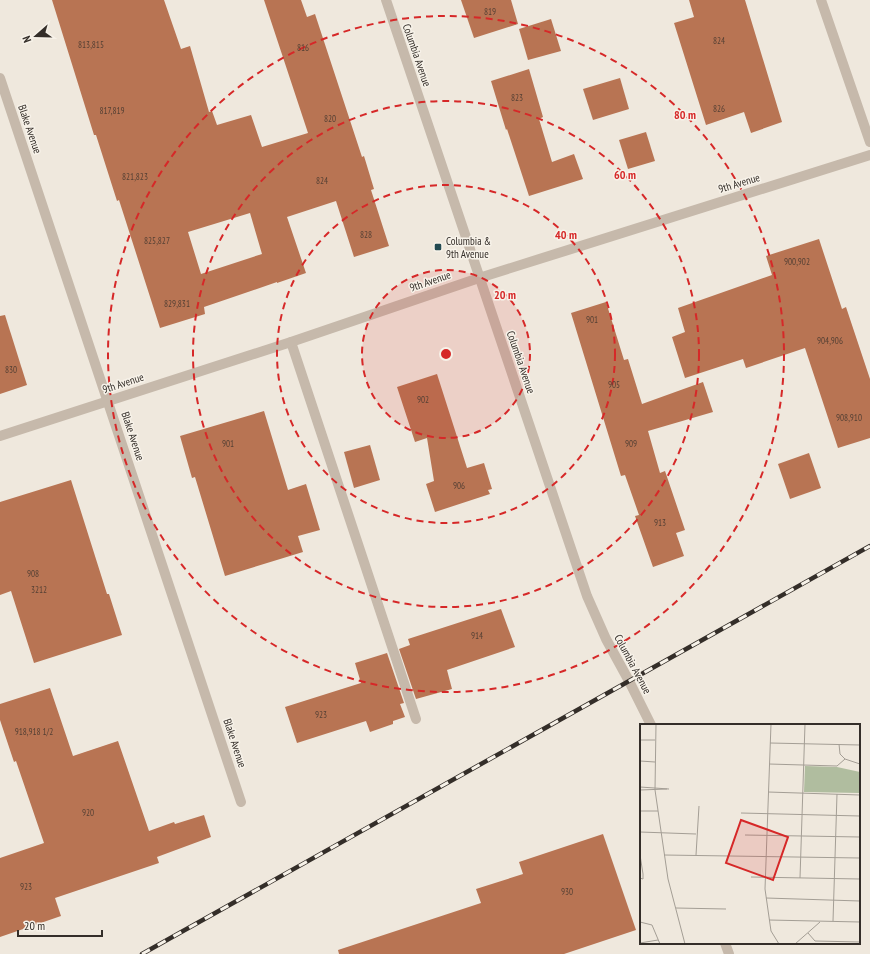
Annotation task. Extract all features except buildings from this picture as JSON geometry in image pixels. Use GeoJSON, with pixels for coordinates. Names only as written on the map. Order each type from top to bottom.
{"type":"FeatureCollection","features":[{"type":"Feature","properties":{"kind":"street","name":"Columbia Avenue"},"geometry":{"type":"LineString","coordinates":[[386,0],[587,596],[606,639],[650,724]]}},
{"type":"Feature","properties":{"kind":"street"},"geometry":{"type":"LineString","coordinates":[[821,0],[870,142]]}},
{"type":"Feature","properties":{"kind":"street","name":"Blake Avenue"},"geometry":{"type":"LineString","coordinates":[[0,78],[241,802]]}},
{"type":"Feature","properties":{"kind":"street","name":"9th Avenue"},"geometry":{"type":"LineString","coordinates":[[0,436],[291,342],[479,278],[870,155]]}},
{"type":"Feature","properties":{"kind":"street"},"geometry":{"type":"LineString","coordinates":[[291,342],[416,719]]}},
{"type":"Feature","properties":{"kind":"street"},"geometry":{"type":"LineString","coordinates":[[725,944],[729,954]]}},
{"type":"Feature","properties":{"kind":"railway"},"geometry":{"type":"LineString","coordinates":[[142,954],[870,546]]}},
{"type":"Feature","properties":{"kind":"place","name":"Columbia & 9th Avenue"},"geometry":{"type":"Point","coordinates":[438,247]}}]}
